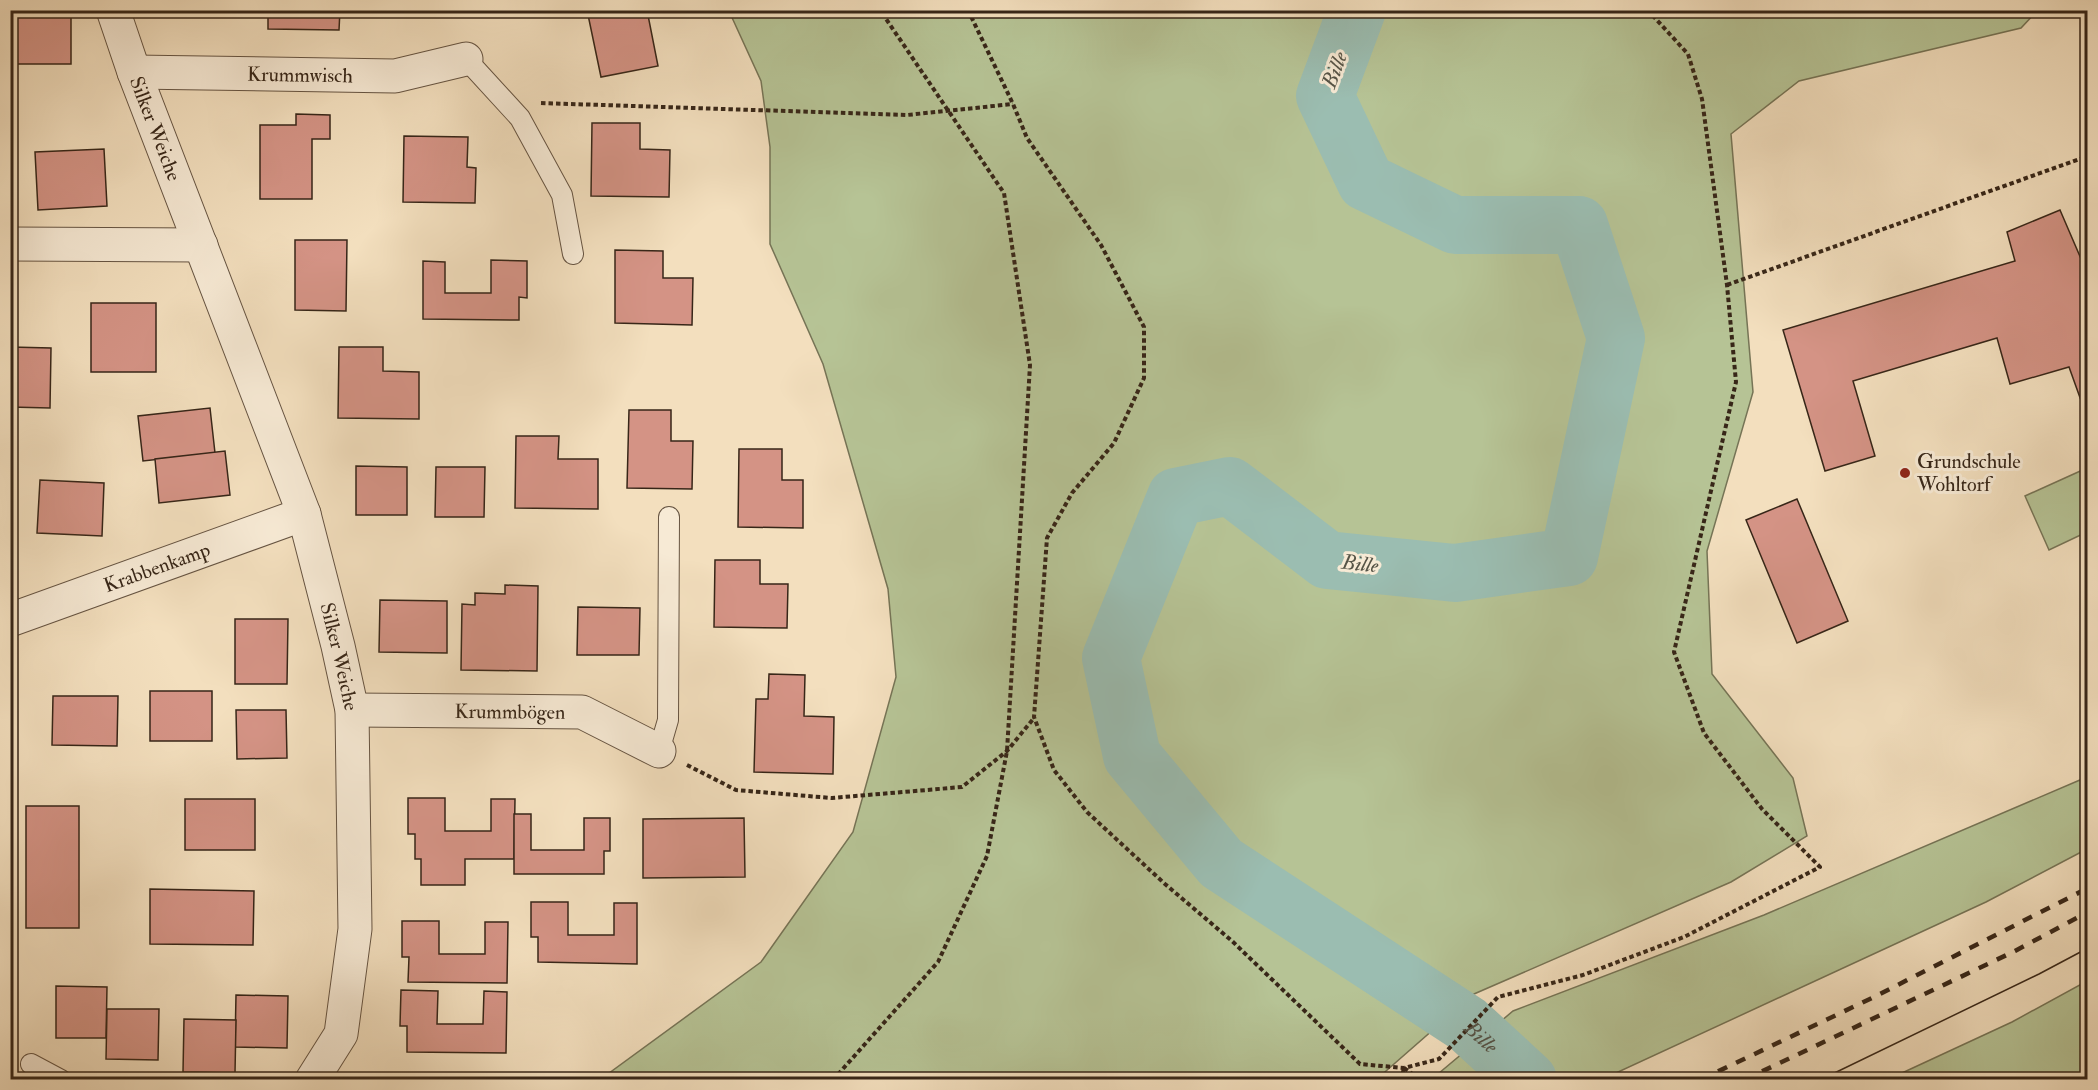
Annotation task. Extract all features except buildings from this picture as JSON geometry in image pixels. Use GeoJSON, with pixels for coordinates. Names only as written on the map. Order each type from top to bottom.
{"type":"FeatureCollection","features":[{"type":"Feature","properties":{"kind":"street","name":"Silker Weiche"},"geometry":{"type":"LineString","coordinates":[[112,10],[304,514],[352,710],[355,929],[341,1034],[312,1080]]}},
{"type":"Feature","properties":{"kind":"street","name":"Krummwisch"},"geometry":{"type":"LineString","coordinates":[[134,72],[395,76],[466,59]]}},
{"type":"Feature","properties":{"kind":"street"},"geometry":{"type":"LineString","coordinates":[[10,244],[201,245]]}},
{"type":"Feature","properties":{"kind":"street","name":"Krabbenkamp"},"geometry":{"type":"LineString","coordinates":[[10,620],[304,514]]}},
{"type":"Feature","properties":{"kind":"street","name":"Krummbögen"},"geometry":{"type":"LineString","coordinates":[[352,710],[582,712],[659,752]]}},
{"type":"Feature","properties":{"kind":"lane"},"geometry":{"type":"LineString","coordinates":[[466,59],[520,118],[562,195],[573,254]]}},
{"type":"Feature","properties":{"kind":"lane"},"geometry":{"type":"LineString","coordinates":[[659,752],[668,720],[669,517]]}},
{"type":"Feature","properties":{"kind":"lane"},"geometry":{"type":"LineString","coordinates":[[31,1064],[61,1080]]}},
{"type":"Feature","properties":{"kind":"path"},"geometry":{"type":"LineString","coordinates":[[833,1080],[938,963],[987,856],[1007,752],[1030,365],[1004,193],[880,10]]}},
{"type":"Feature","properties":{"kind":"path"},"geometry":{"type":"LineString","coordinates":[[968,10],[1027,138],[1101,244],[1144,327],[1144,378],[1114,443],[1072,493],[1047,538],[1034,717],[1054,770],[1087,812],[1165,884],[1232,941],[1360,1064],[1404,1068],[1439,1059],[1498,997],[1583,975],[1684,937],[1820,867],[1762,809],[1704,733],[1674,652],[1736,382],[1727,285],[1702,99],[1688,54],[1645,10]]}},
{"type":"Feature","properties":{"kind":"path"},"geometry":{"type":"LineString","coordinates":[[531,103],[907,115],[1013,104]]}},
{"type":"Feature","properties":{"kind":"path"},"geometry":{"type":"LineString","coordinates":[[1727,285],[2088,156]]}},
{"type":"Feature","properties":{"kind":"path"},"geometry":{"type":"LineString","coordinates":[[659,752],[736,790],[832,798],[962,787],[1007,752],[1034,717]]}},
{"type":"Feature","properties":{"kind":"path"},"geometry":{"type":"LineString","coordinates":[[1401,1080],[1404,1068]]}},
{"type":"Feature","properties":{"kind":"path"},"geometry":{"type":"LineString","coordinates":[[1404,1068],[1421,1080]]}},
{"type":"Feature","properties":{"kind":"green space"},"geometry":{"type":"Polygon","coordinates":[[[729,11],[2037,11],[2021,28],[1799,81],[1731,134],[1753,392],[1707,551],[1712,674],[1793,778],[1807,836],[1731,882],[1474,994],[1378,1078],[1384,1079],[601,1079],[761,962],[853,832],[896,677],[888,589],[823,364],[770,244],[770,147],[761,81],[729,11]]]}},
{"type":"Feature","properties":{"kind":"green space"},"geometry":{"type":"Polygon","coordinates":[[[2087,468],[2087,532],[2049,550],[2025,496],[2087,468]]]}},
{"type":"Feature","properties":{"kind":"green space"},"geometry":{"type":"Polygon","coordinates":[[[2087,777],[2087,849],[1986,902],[1603,1079],[1432,1079],[1513,1011],[1764,915],[2087,777]]]}},
{"type":"Feature","properties":{"kind":"green space"},"geometry":{"type":"Polygon","coordinates":[[[2087,981],[2087,1079],[1889,1079],[2012,1022],[2087,981]]]}},
{"type":"Feature","properties":{"kind":"waterway","name":"Bille"},"geometry":{"type":"LineString","coordinates":[[1357,10],[1325,96],[1366,182],[1455,225],[1579,225],[1616,338],[1569,557],[1455,573],[1327,560],[1230,486],[1176,497],[1111,658],[1132,756],[1221,863],[1467,1024],[1528,1080]]}},
{"type":"Feature","properties":{"kind":"tram line"},"geometry":{"type":"LineString","coordinates":[[1820,1080],[2088,948]]}},
{"type":"Feature","properties":{"kind":"railway"},"geometry":{"type":"LineString","coordinates":[[1700,1080],[1874,997],[2088,888]]}},
{"type":"Feature","properties":{"kind":"railway"},"geometry":{"type":"LineString","coordinates":[[1744,1080],[2015,951],[2088,912]]}},
{"type":"Feature","properties":{"kind":"place","name":"Grundschule Wohltorf"},"geometry":{"type":"Point","coordinates":[1905,473]}}]}
